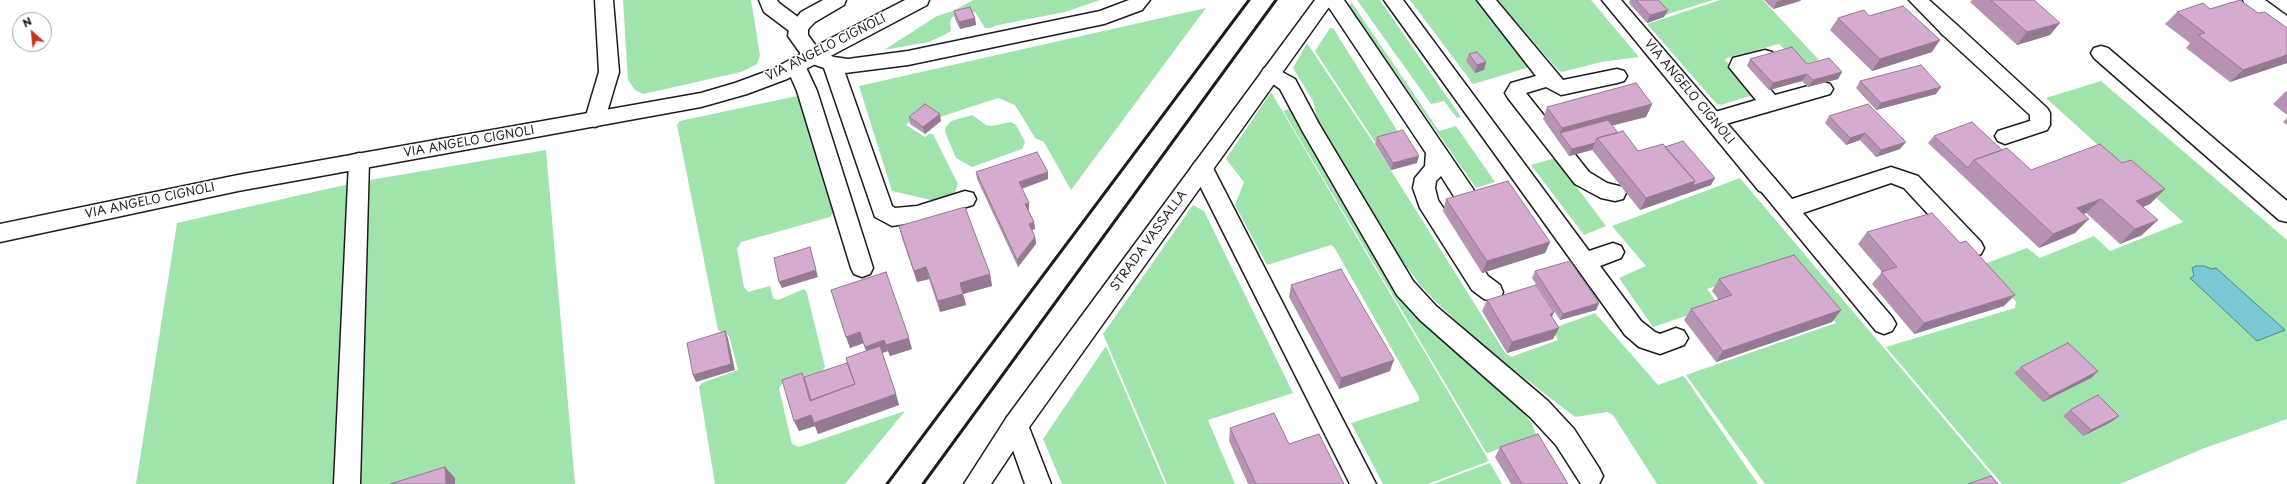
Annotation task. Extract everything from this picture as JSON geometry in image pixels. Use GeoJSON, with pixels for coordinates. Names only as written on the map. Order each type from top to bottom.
{"type":"FeatureCollection","features":[{"type":"Feature","properties":{"kind":"street"},"geometry":{"type":"LineString","coordinates":[[595,119],[609,72],[604,0]]}},
{"type":"Feature","properties":{"kind":"street"},"geometry":{"type":"LineString","coordinates":[[768,0],[771,7],[800,28]]}},
{"type":"Feature","properties":{"kind":"street"},"geometry":{"type":"LineString","coordinates":[[837,0],[808,17],[800,28],[798,36],[823,61],[883,211],[892,218],[917,214],[965,199]]}},
{"type":"Feature","properties":{"kind":"street","name":"VIA ANGELO CIGNOLI"},"geometry":{"type":"LineString","coordinates":[[0,233],[238,183],[701,100],[740,89],[796,66],[823,61],[920,0]]}},
{"type":"Feature","properties":{"kind":"street"},"geometry":{"type":"LineString","coordinates":[[823,61],[848,66],[908,58],[1104,17],[1135,5],[1141,0]]}},
{"type":"Feature","properties":{"kind":"street","name":"STRADA VASSALLA"},"geometry":{"type":"LineString","coordinates":[[977,484],[1016,425],[1325,0]]}},
{"type":"Feature","properties":{"kind":"street"},"geometry":{"type":"LineString","coordinates":[[1330,0],[1337,4],[1465,195]]}},
{"type":"Feature","properties":{"kind":"street"},"geometry":{"type":"LineString","coordinates":[[1394,0],[1633,328],[1648,340],[1660,344],[1676,338]]}},
{"type":"Feature","properties":{"kind":"street"},"geometry":{"type":"LineString","coordinates":[[1486,0],[1557,86],[1561,88],[1617,76]]}},
{"type":"Feature","properties":{"kind":"street","name":"VIA ANGELO CIGNOLI"},"geometry":{"type":"LineString","coordinates":[[1611,0],[1884,324]]}},
{"type":"Feature","properties":{"kind":"street"},"geometry":{"type":"LineString","coordinates":[[1918,0],[2040,113],[2040,126],[2005,136]]}},
{"type":"Feature","properties":{"kind":"street"},"geometry":{"type":"LineString","coordinates":[[2252,0],[2287,26]]}},
{"type":"Feature","properties":{"kind":"street"},"geometry":{"type":"LineString","coordinates":[[2101,54],[2287,214]]}},
{"type":"Feature","properties":{"kind":"street"},"geometry":{"type":"LineString","coordinates":[[1765,57],[1740,63],[1739,67],[1770,103]]}},
{"type":"Feature","properties":{"kind":"street"},"geometry":{"type":"LineString","coordinates":[[796,66],[807,91],[862,268]]}},
{"type":"Feature","properties":{"kind":"street"},"geometry":{"type":"LineString","coordinates":[[1271,73],[1288,84],[1310,127],[1405,288],[1428,313],[1539,409],[1565,437],[1590,476]]}},
{"type":"Feature","properties":{"kind":"street"},"geometry":{"type":"LineString","coordinates":[[1550,79],[1518,88],[1515,93],[1582,178],[1602,190],[1615,193]]}},
{"type":"Feature","properties":{"kind":"street"},"geometry":{"type":"LineString","coordinates":[[1712,120],[1823,89]]}},
{"type":"Feature","properties":{"kind":"street"},"geometry":{"type":"LineString","coordinates":[[1436,152],[1435,168],[1426,178],[1424,188],[1428,202],[1480,283],[1492,292]]}},
{"type":"Feature","properties":{"kind":"street"},"geometry":{"type":"LineString","coordinates":[[347,484],[358,161]]}},
{"type":"Feature","properties":{"kind":"street"},"geometry":{"type":"LineString","coordinates":[[1202,168],[1363,484]]}},
{"type":"Feature","properties":{"kind":"street"},"geometry":{"type":"LineString","coordinates":[[1788,209],[1891,175],[1911,182],[1973,248]]}},
{"type":"Feature","properties":{"kind":"street"},"geometry":{"type":"LineString","coordinates":[[1584,262],[1613,252]]}},
{"type":"Feature","properties":{"kind":"street"},"geometry":{"type":"LineString","coordinates":[[1016,425],[1038,484]]}},
{"type":"Feature","properties":{"kind":"green space"},"geometry":{"type":"Polygon","coordinates":[[[623,0],[751,0],[760,55],[757,64],[741,72],[643,94],[635,90],[628,80],[623,0]]]}},
{"type":"Feature","properties":{"kind":"green space"},"geometry":{"type":"Polygon","coordinates":[[[973,0],[1100,0],[1065,12],[998,25],[991,28],[985,28],[975,12],[952,17],[950,22],[951,31],[946,34],[929,42],[884,50],[937,16],[953,11],[973,0]]]}},
{"type":"Feature","properties":{"kind":"green space"},"geometry":{"type":"Polygon","coordinates":[[[1357,0],[1380,0],[1461,117],[1457,118],[1444,101],[1431,104],[1357,0]]]}},
{"type":"Feature","properties":{"kind":"green space"},"geometry":{"type":"Polygon","coordinates":[[[1410,0],[1478,0],[1530,67],[1473,84],[1410,0]]]}},
{"type":"Feature","properties":{"kind":"green space"},"geometry":{"type":"Polygon","coordinates":[[[1497,0],[1591,0],[1639,57],[1601,62],[1562,72],[1558,70],[1497,0]]]}},
{"type":"Feature","properties":{"kind":"green space"},"geometry":{"type":"Polygon","coordinates":[[[1651,0],[1713,0],[1665,15],[1651,0]]]}},
{"type":"Feature","properties":{"kind":"green space"},"geometry":{"type":"Polygon","coordinates":[[[1720,0],[1763,0],[1819,60],[1801,65],[1779,44],[1727,58],[1725,60],[1756,94],[1721,105],[1716,103],[1647,24],[1720,0]]]}},
{"type":"Feature","properties":{"kind":"green space"},"geometry":{"type":"Polygon","coordinates":[[[1352,3],[1439,131],[1456,126],[1495,182],[1476,188],[1349,6],[1352,3]]]}},
{"type":"Feature","properties":{"kind":"green space"},"geometry":{"type":"Polygon","coordinates":[[[1206,8],[1071,190],[1044,142],[1035,138],[1015,105],[998,98],[940,117],[927,108],[906,125],[925,137],[929,134],[933,134],[958,184],[954,195],[935,201],[892,191],[859,86],[1206,8]]]}},
{"type":"Feature","properties":{"kind":"green space"},"geometry":{"type":"Polygon","coordinates":[[[1330,28],[1333,28],[1400,135],[1375,142],[1315,51],[1330,28]]]}},
{"type":"Feature","properties":{"kind":"green space"},"geometry":{"type":"Polygon","coordinates":[[[1307,43],[1375,145],[1506,354],[1511,357],[1558,340],[1553,331],[1554,328],[1595,313],[1658,385],[1683,376],[1686,379],[1758,484],[1657,484],[1613,415],[1607,412],[1575,417],[1488,350],[1437,303],[1421,286],[1400,258],[1318,121],[1313,101],[1293,68],[1307,43]]]}},
{"type":"Feature","properties":{"kind":"green space"},"geometry":{"type":"Polygon","coordinates":[[[2101,81],[2287,240],[2287,419],[2202,449],[2120,484],[2002,484],[1886,347],[2015,308],[2016,302],[1984,264],[2027,248],[2040,258],[2094,236],[2110,251],[2183,222],[2046,98],[2101,81]]]}},
{"type":"Feature","properties":{"kind":"green space"},"geometry":{"type":"Polygon","coordinates":[[[1271,92],[1489,461],[1428,484],[1383,484],[1351,423],[1419,401],[1419,397],[1334,247],[1331,245],[1267,265],[1235,205],[1244,182],[1226,159],[1271,92]]]}},
{"type":"Feature","properties":{"kind":"green space"},"geometry":{"type":"Polygon","coordinates":[[[797,96],[801,99],[834,212],[830,217],[741,242],[737,249],[744,287],[748,292],[770,286],[773,298],[778,300],[804,289],[807,293],[825,367],[822,371],[783,383],[779,388],[792,444],[799,447],[905,411],[845,484],[715,484],[699,387],[702,383],[738,370],[729,336],[718,330],[677,125],[680,121],[797,96]]]}},
{"type":"Feature","properties":{"kind":"green space"},"geometry":{"type":"Polygon","coordinates":[[[1291,108],[1390,278],[1513,398],[1532,424],[1536,434],[1488,453],[1486,452],[1283,111],[1291,108]]]}},
{"type":"Feature","properties":{"kind":"green space"},"geometry":{"type":"Polygon","coordinates":[[[972,115],[986,125],[992,126],[1011,122],[1016,125],[1025,142],[1022,149],[972,167],[956,158],[945,132],[946,127],[951,121],[972,115]]]}},
{"type":"Feature","properties":{"kind":"green space"},"geometry":{"type":"Polygon","coordinates":[[[546,150],[575,484],[136,484],[177,223],[358,182],[546,150]]]}},
{"type":"Feature","properties":{"kind":"green space"},"geometry":{"type":"Polygon","coordinates":[[[1555,158],[1606,226],[1584,235],[1531,165],[1555,158]]]}},
{"type":"Feature","properties":{"kind":"green space"},"geometry":{"type":"Polygon","coordinates":[[[1740,178],[1999,484],[1765,484],[1686,375],[1836,323],[1787,263],[1707,289],[1719,305],[1653,327],[1619,278],[1646,266],[1612,226],[1740,178]]]}},
{"type":"Feature","properties":{"kind":"green space"},"geometry":{"type":"Polygon","coordinates":[[[1193,205],[1204,211],[1293,393],[1208,420],[1235,484],[1167,484],[1103,334],[1193,205]]]}},
{"type":"Feature","properties":{"kind":"green space"},"geometry":{"type":"Polygon","coordinates":[[[1106,346],[1165,484],[1062,484],[1043,439],[1106,346]]]}},
{"type":"Feature","properties":{"kind":"green space"},"geometry":{"type":"Polygon","coordinates":[[[1490,463],[1502,484],[1433,484],[1490,463]]]}},
{"type":"Feature","properties":{"kind":"water"},"geometry":{"type":"Polygon","coordinates":[[[2196,266],[2204,266],[2212,269],[2216,268],[2285,330],[2257,341],[2190,278],[2194,276],[2192,268],[2196,266]]]}},
{"type":"Feature","properties":{"kind":"building"},"geometry":{"type":"Polygon","coordinates":[[[1636,0],[1658,0],[1668,10],[1650,15],[1636,0]]]}},
{"type":"Feature","properties":{"kind":"building"},"geometry":{"type":"Polygon","coordinates":[[[1991,0],[2034,0],[2060,23],[2027,32],[1991,0]]]}},
{"type":"Feature","properties":{"kind":"building"},"geometry":{"type":"Polygon","coordinates":[[[2240,0],[2258,13],[2265,12],[2287,28],[2287,55],[2243,70],[2198,35],[2205,33],[2177,12],[2203,3],[2210,9],[2240,0]]]}},
{"type":"Feature","properties":{"kind":"building"},"geometry":{"type":"Polygon","coordinates":[[[1903,6],[1940,40],[1880,59],[1838,18],[1864,10],[1869,16],[1903,6]]]}},
{"type":"Feature","properties":{"kind":"building"},"geometry":{"type":"Polygon","coordinates":[[[970,7],[975,18],[959,22],[954,11],[970,7]]]}},
{"type":"Feature","properties":{"kind":"building"},"geometry":{"type":"Polygon","coordinates":[[[1792,47],[1807,64],[1829,58],[1842,72],[1813,80],[1807,74],[1773,83],[1750,59],[1792,47]]]}},
{"type":"Feature","properties":{"kind":"building"},"geometry":{"type":"Polygon","coordinates":[[[1477,52],[1486,62],[1477,65],[1469,54],[1477,52]]]}},
{"type":"Feature","properties":{"kind":"building"},"geometry":{"type":"Polygon","coordinates":[[[1921,65],[1941,87],[1881,103],[1860,81],[1921,65]]]}},
{"type":"Feature","properties":{"kind":"building"},"geometry":{"type":"Polygon","coordinates":[[[1636,83],[1652,104],[1562,128],[1547,107],[1636,83]]]}},
{"type":"Feature","properties":{"kind":"building"},"geometry":{"type":"Polygon","coordinates":[[[925,104],[940,114],[923,127],[909,117],[925,104]]]}},
{"type":"Feature","properties":{"kind":"building"},"geometry":{"type":"Polygon","coordinates":[[[1868,104],[1906,142],[1881,150],[1865,133],[1850,138],[1829,116],[1868,104]]]}},
{"type":"Feature","properties":{"kind":"building"},"geometry":{"type":"Polygon","coordinates":[[[1608,120],[1618,133],[1597,138],[1595,143],[1572,149],[1560,133],[1608,120]]]}},
{"type":"Feature","properties":{"kind":"building"},"geometry":{"type":"Polygon","coordinates":[[[1972,122],[2002,150],[1974,160],[1968,168],[1934,136],[1972,122]]]}},
{"type":"Feature","properties":{"kind":"building"},"geometry":{"type":"Polygon","coordinates":[[[1403,130],[1419,156],[1393,163],[1377,137],[1403,130]]]}},
{"type":"Feature","properties":{"kind":"building"},"geometry":{"type":"Polygon","coordinates":[[[1623,131],[1638,151],[1663,144],[1695,181],[1646,198],[1597,138],[1623,131]]]}},
{"type":"Feature","properties":{"kind":"building"},"geometry":{"type":"Polygon","coordinates":[[[1683,141],[1715,178],[1692,186],[1695,181],[1665,147],[1683,141]]]}},
{"type":"Feature","properties":{"kind":"building"},"geometry":{"type":"Polygon","coordinates":[[[2100,144],[2122,163],[2131,160],[2165,189],[2136,201],[2158,220],[2135,229],[2101,199],[2077,208],[2089,219],[2053,234],[1974,160],[2007,148],[2031,170],[2100,144]]]}},
{"type":"Feature","properties":{"kind":"building"},"geometry":{"type":"Polygon","coordinates":[[[1037,152],[1048,172],[1019,182],[1029,203],[1025,204],[1034,222],[1029,224],[1035,237],[1017,260],[976,172],[1037,152]]]}},
{"type":"Feature","properties":{"kind":"building"},"geometry":{"type":"Polygon","coordinates":[[[1508,181],[1550,242],[1487,261],[1446,199],[1508,181]]]}},
{"type":"Feature","properties":{"kind":"building"},"geometry":{"type":"Polygon","coordinates":[[[965,207],[990,274],[960,283],[963,294],[938,301],[926,267],[914,271],[899,226],[965,207]]]}},
{"type":"Feature","properties":{"kind":"building"},"geometry":{"type":"Polygon","coordinates":[[[1932,213],[1960,243],[1966,241],[2015,295],[1924,323],[1881,272],[1897,267],[1867,232],[1932,213]]]}},
{"type":"Feature","properties":{"kind":"building"},"geometry":{"type":"Polygon","coordinates":[[[810,247],[816,270],[779,282],[774,258],[810,247]]]}},
{"type":"Feature","properties":{"kind":"building"},"geometry":{"type":"Polygon","coordinates":[[[1794,255],[1841,310],[1723,351],[1691,309],[1732,295],[1719,279],[1794,255]]]}},
{"type":"Feature","properties":{"kind":"building"},"geometry":{"type":"Polygon","coordinates":[[[1570,261],[1599,303],[1563,314],[1535,271],[1570,261]]]}},
{"type":"Feature","properties":{"kind":"building"},"geometry":{"type":"Polygon","coordinates":[[[1341,269],[1394,360],[1341,378],[1291,285],[1341,269]]]}},
{"type":"Feature","properties":{"kind":"building"},"geometry":{"type":"Polygon","coordinates":[[[886,272],[909,338],[886,345],[884,340],[865,347],[860,332],[846,337],[831,290],[886,272]]]}},
{"type":"Feature","properties":{"kind":"building"},"geometry":{"type":"Polygon","coordinates":[[[1536,285],[1554,312],[1550,314],[1559,328],[1512,342],[1487,300],[1536,285]]]}},
{"type":"Feature","properties":{"kind":"building"},"geometry":{"type":"Polygon","coordinates":[[[725,331],[731,364],[693,375],[687,343],[725,331]]]}},
{"type":"Feature","properties":{"kind":"building"},"geometry":{"type":"Polygon","coordinates":[[[2068,343],[2098,371],[2050,396],[2021,367],[2068,343]]]}},
{"type":"Feature","properties":{"kind":"building"},"geometry":{"type":"Polygon","coordinates":[[[880,346],[896,394],[814,423],[811,415],[794,421],[782,380],[802,373],[810,401],[855,384],[846,358],[880,346]]]}},
{"type":"Feature","properties":{"kind":"building"},"geometry":{"type":"Polygon","coordinates":[[[847,363],[855,384],[811,400],[804,377],[847,363]]]}},
{"type":"Feature","properties":{"kind":"building"},"geometry":{"type":"Polygon","coordinates":[[[2098,395],[2119,416],[2091,430],[2070,410],[2098,395]]]}},
{"type":"Feature","properties":{"kind":"building"},"geometry":{"type":"Polygon","coordinates":[[[1274,413],[1289,444],[1319,434],[1344,484],[1256,484],[1230,428],[1274,413]]]}},
{"type":"Feature","properties":{"kind":"building"},"geometry":{"type":"Polygon","coordinates":[[[1538,434],[1568,484],[1522,484],[1500,447],[1538,434]]]}},
{"type":"Feature","properties":{"kind":"building"},"geometry":{"type":"Polygon","coordinates":[[[445,467],[446,484],[390,484],[445,467]]]}},
{"type":"Feature","properties":{"kind":"building"},"geometry":{"type":"Polygon","coordinates":[[[1991,476],[1998,484],[1968,484],[1991,476]]]}},
{"type":"Feature","properties":{"kind":"railway"},"geometry":{"type":"LineString","coordinates":[[887,484],[1249,0]]}},
{"type":"Feature","properties":{"kind":"railway"},"geometry":{"type":"LineString","coordinates":[[923,484],[1276,0]]}}]}
